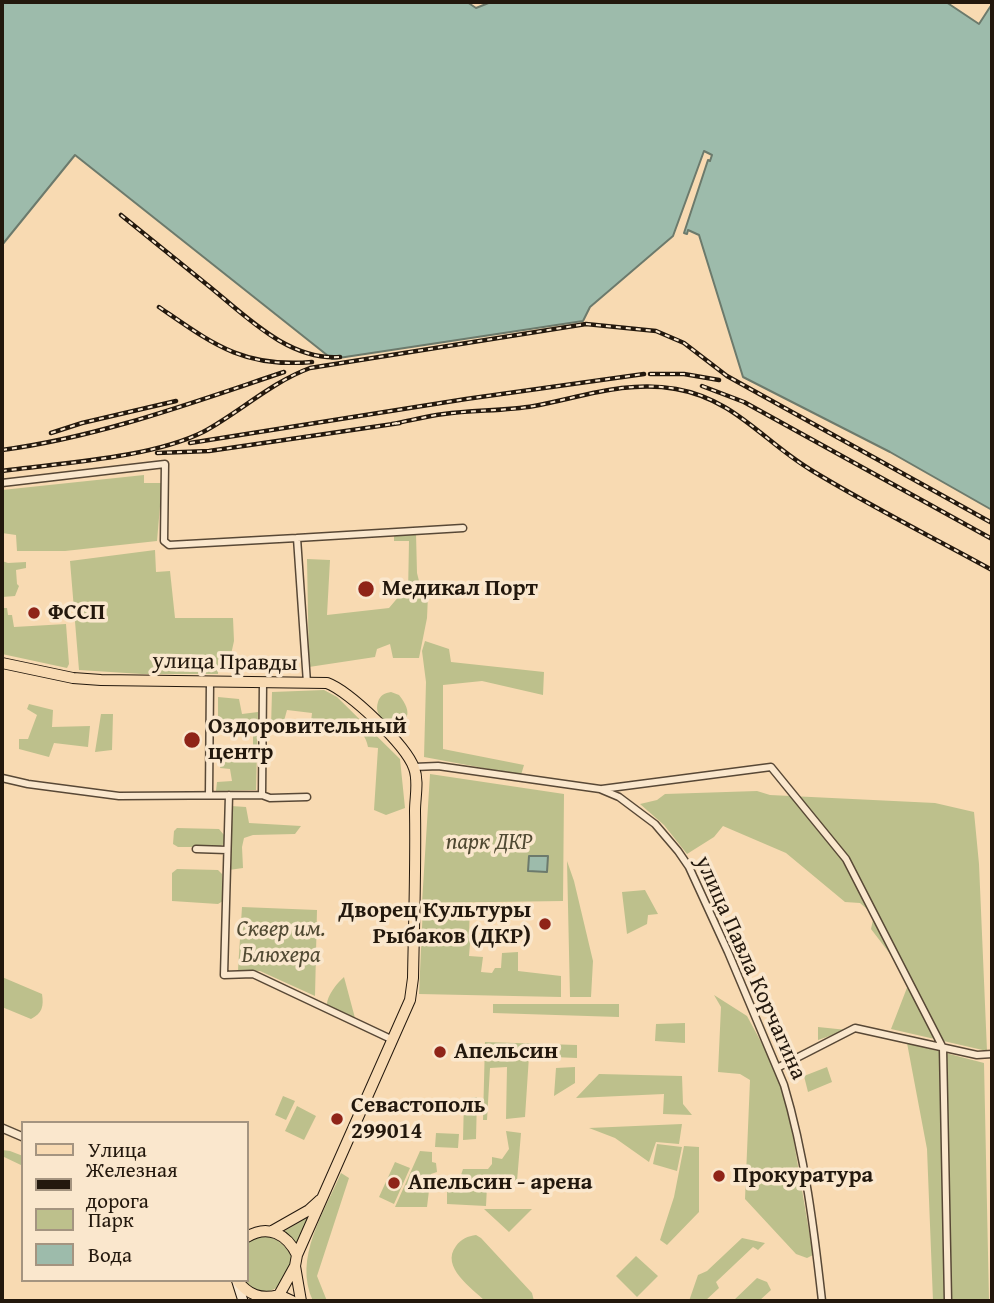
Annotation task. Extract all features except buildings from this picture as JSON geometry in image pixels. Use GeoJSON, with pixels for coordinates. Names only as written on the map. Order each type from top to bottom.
{"type":"FeatureCollection","features":[{"type":"Feature","properties":{"kind":"main road","name":"улица Правды"},"geometry":{"type":"LineString","coordinates":[[2,663],[73,678],[327,683],[343,691],[384,730],[414,767]]}},
{"type":"Feature","properties":{"kind":"main road"},"geometry":{"type":"LineString","coordinates":[[277,1298],[296,1261],[407,1007],[413,978],[416,795],[414,767]]}},
{"type":"Feature","properties":{"kind":"main road"},"geometry":{"type":"LineString","coordinates":[[250,1234],[272,1231],[309,1210],[323,1198]]}},
{"type":"Feature","properties":{"kind":"main road"},"geometry":{"type":"LineString","coordinates":[[272,1231],[283,1236],[292,1245],[301,1301]]}},
{"type":"Feature","properties":{"kind":"main road"},"geometry":{"type":"LineString","coordinates":[[237,1282],[243,1301]]}},
{"type":"Feature","properties":{"kind":"main road"},"geometry":{"type":"LineString","coordinates":[[238,1282],[257,1297],[292,1301]]}},
{"type":"Feature","properties":{"kind":"street"},"geometry":{"type":"LineString","coordinates":[[2,483],[165,464],[164,541],[169,545],[463,528]]}},
{"type":"Feature","properties":{"kind":"street"},"geometry":{"type":"LineString","coordinates":[[297,538],[307,683]]}},
{"type":"Feature","properties":{"kind":"street"},"geometry":{"type":"LineString","coordinates":[[209,795],[210,682]]}},
{"type":"Feature","properties":{"kind":"street"},"geometry":{"type":"LineString","coordinates":[[262,795],[263,683]]}},
{"type":"Feature","properties":{"kind":"street","name":"улица Павла Корчагина"},"geometry":{"type":"LineString","coordinates":[[414,767],[438,766],[600,789],[619,797],[655,824],[678,851],[703,897],[777,1068],[791,1108],[808,1192],[822,1301]]}},
{"type":"Feature","properties":{"kind":"street"},"geometry":{"type":"LineString","coordinates":[[600,789],[771,767],[846,859],[943,1048],[948,1301]]}},
{"type":"Feature","properties":{"kind":"street"},"geometry":{"type":"LineString","coordinates":[[2,778],[28,785],[119,796],[307,797]]}},
{"type":"Feature","properties":{"kind":"street"},"geometry":{"type":"LineString","coordinates":[[229,795],[225,975],[253,974],[393,1040]]}},
{"type":"Feature","properties":{"kind":"street"},"geometry":{"type":"LineString","coordinates":[[196,849],[227,850]]}},
{"type":"Feature","properties":{"kind":"street"},"geometry":{"type":"LineString","coordinates":[[777,1068],[856,1028],[977,1055],[992,1054]]}},
{"type":"Feature","properties":{"kind":"street"},"geometry":{"type":"LineString","coordinates":[[2,1128],[21,1136]]}},
{"type":"Feature","properties":{"kind":"green space"},"geometry":{"type":"Polygon","coordinates":[[[144,475],[144,483],[162,483],[157,541],[65,551],[17,551],[16,535],[2,533],[2,490],[144,475]]]}},
{"type":"Feature","properties":{"kind":"green space"},"geometry":{"type":"Polygon","coordinates":[[[416,533],[417,573],[422,593],[428,595],[427,618],[419,658],[393,658],[390,644],[377,649],[375,657],[309,667],[307,559],[330,560],[327,615],[389,608],[400,595],[408,594],[409,541],[394,541],[394,535],[416,533]]]}},
{"type":"Feature","properties":{"kind":"green space"},"geometry":{"type":"Polygon","coordinates":[[[155,550],[156,572],[170,571],[175,618],[233,618],[234,641],[230,659],[218,660],[218,674],[142,674],[79,670],[70,561],[155,550]]]}},
{"type":"Feature","properties":{"kind":"green space"},"geometry":{"type":"Polygon","coordinates":[[[2,561],[26,562],[26,568],[16,570],[19,586],[15,596],[2,597],[2,561]]]}},
{"type":"Feature","properties":{"kind":"green space"},"geometry":{"type":"Polygon","coordinates":[[[2,608],[7,608],[8,615],[12,615],[14,627],[66,624],[67,668],[2,654],[2,608]]]}},
{"type":"Feature","properties":{"kind":"green space"},"geometry":{"type":"Polygon","coordinates":[[[425,641],[449,649],[451,662],[544,672],[543,695],[482,681],[443,685],[443,749],[524,765],[521,775],[424,757],[426,682],[422,651],[425,641]]]}},
{"type":"Feature","properties":{"kind":"green space"},"geometry":{"type":"Polygon","coordinates":[[[324,690],[337,697],[400,759],[405,808],[386,815],[374,810],[378,748],[368,747],[358,729],[325,719],[322,735],[310,731],[312,713],[287,710],[282,728],[271,727],[272,692],[324,690]]]}},
{"type":"Feature","properties":{"kind":"green space"},"geometry":{"type":"Polygon","coordinates":[[[391,692],[399,695],[406,707],[407,716],[396,723],[382,718],[378,711],[380,698],[391,692]]]}},
{"type":"Feature","properties":{"kind":"green space"},"geometry":{"type":"Polygon","coordinates":[[[218,697],[239,699],[242,714],[258,712],[256,790],[216,791],[217,782],[232,781],[230,769],[220,768],[222,761],[253,760],[253,727],[218,726],[218,697]]]}},
{"type":"Feature","properties":{"kind":"green space"},"geometry":{"type":"Polygon","coordinates":[[[29,704],[53,710],[52,727],[90,726],[88,747],[54,743],[49,757],[19,749],[19,739],[28,739],[37,715],[27,709],[29,704]]]}},
{"type":"Feature","properties":{"kind":"green space"},"geometry":{"type":"Polygon","coordinates":[[[101,714],[113,714],[112,750],[95,752],[101,714]]]}},
{"type":"Feature","properties":{"kind":"green space","name":"парк ДКР"},"geometry":{"type":"Polygon","coordinates":[[[430,774],[564,794],[563,901],[422,903],[430,774]]]}},
{"type":"Feature","properties":{"kind":"green space"},"geometry":{"type":"Polygon","coordinates":[[[757,791],[770,795],[935,803],[974,812],[979,864],[987,1051],[891,1029],[910,980],[871,929],[874,915],[860,903],[845,902],[786,853],[723,826],[714,837],[687,854],[664,825],[640,804],[657,800],[665,794],[757,791]]]}},
{"type":"Feature","properties":{"kind":"green space"},"geometry":{"type":"Polygon","coordinates":[[[231,806],[246,807],[249,823],[301,826],[295,834],[253,835],[244,838],[243,868],[229,870],[231,806]]]}},
{"type":"Feature","properties":{"kind":"green space"},"geometry":{"type":"Polygon","coordinates":[[[177,828],[219,829],[224,835],[224,844],[219,847],[178,847],[173,844],[174,831],[177,828]]]}},
{"type":"Feature","properties":{"kind":"green space"},"geometry":{"type":"Polygon","coordinates":[[[567,861],[593,961],[591,997],[570,997],[567,861]]]}},
{"type":"Feature","properties":{"kind":"green space"},"geometry":{"type":"Polygon","coordinates":[[[177,869],[218,870],[222,874],[223,901],[218,904],[172,901],[172,873],[177,869]]]}},
{"type":"Feature","properties":{"kind":"green space"},"geometry":{"type":"Polygon","coordinates":[[[645,890],[658,914],[648,915],[647,924],[627,934],[622,892],[645,890]]]}},
{"type":"Feature","properties":{"kind":"green space"},"geometry":{"type":"Polygon","coordinates":[[[470,904],[469,936],[479,937],[480,944],[470,944],[469,956],[483,957],[481,972],[492,973],[495,968],[501,968],[502,953],[518,952],[518,971],[561,976],[561,997],[419,994],[423,905],[470,904]]]}},
{"type":"Feature","properties":{"kind":"green space","name":"Сквер им. Блюхера"},"geometry":{"type":"Polygon","coordinates":[[[242,907],[317,910],[315,996],[260,971],[238,970],[242,907]]]}},
{"type":"Feature","properties":{"kind":"green space"},"geometry":{"type":"Polygon","coordinates":[[[2,977],[42,994],[40,1012],[31,1019],[2,1007],[2,977]]]}},
{"type":"Feature","properties":{"kind":"green space"},"geometry":{"type":"Polygon","coordinates":[[[344,977],[354,1019],[327,1007],[332,991],[344,977]]]}},
{"type":"Feature","properties":{"kind":"green space"},"geometry":{"type":"Polygon","coordinates":[[[714,995],[747,1016],[773,1064],[787,1101],[813,1255],[807,1258],[796,1254],[745,1199],[750,1080],[740,1074],[718,1072],[721,1007],[714,995]]]}},
{"type":"Feature","properties":{"kind":"green space"},"geometry":{"type":"Polygon","coordinates":[[[493,1004],[619,1004],[619,1017],[493,1013],[493,1004]]]}},
{"type":"Feature","properties":{"kind":"green space"},"geometry":{"type":"Polygon","coordinates":[[[685,1023],[685,1043],[655,1041],[656,1024],[685,1023]]]}},
{"type":"Feature","properties":{"kind":"green space"},"geometry":{"type":"Polygon","coordinates":[[[818,1027],[847,1030],[818,1040],[818,1027]]]}},
{"type":"Feature","properties":{"kind":"green space"},"geometry":{"type":"Polygon","coordinates":[[[485,1042],[577,1045],[577,1058],[529,1056],[525,1117],[506,1119],[507,1067],[490,1068],[487,1120],[483,1120],[485,1042]]]}},
{"type":"Feature","properties":{"kind":"green space"},"geometry":{"type":"Polygon","coordinates":[[[907,1043],[984,1063],[989,1301],[933,1301],[927,1149],[907,1043]]]}},
{"type":"Feature","properties":{"kind":"green space"},"geometry":{"type":"Polygon","coordinates":[[[575,1067],[575,1083],[554,1096],[556,1068],[575,1067]]]}},
{"type":"Feature","properties":{"kind":"green space"},"geometry":{"type":"Polygon","coordinates":[[[827,1067],[832,1082],[808,1092],[804,1076],[827,1067]]]}},
{"type":"Feature","properties":{"kind":"green space"},"geometry":{"type":"Polygon","coordinates":[[[599,1074],[682,1076],[683,1104],[692,1115],[663,1114],[664,1094],[576,1098],[599,1074]]]}},
{"type":"Feature","properties":{"kind":"green space"},"geometry":{"type":"Polygon","coordinates":[[[283,1096],[295,1101],[286,1120],[275,1115],[283,1096]]]}},
{"type":"Feature","properties":{"kind":"green space"},"geometry":{"type":"Polygon","coordinates":[[[477,1097],[476,1139],[463,1140],[464,1099],[477,1097]]]}},
{"type":"Feature","properties":{"kind":"green space"},"geometry":{"type":"Polygon","coordinates":[[[297,1106],[316,1116],[304,1140],[285,1131],[297,1106]]]}},
{"type":"Feature","properties":{"kind":"green space"},"geometry":{"type":"Polygon","coordinates":[[[682,1124],[679,1144],[656,1142],[649,1162],[615,1138],[589,1128],[682,1124]]]}},
{"type":"Feature","properties":{"kind":"green space"},"geometry":{"type":"Polygon","coordinates":[[[506,1131],[521,1133],[517,1181],[493,1181],[487,1186],[486,1206],[447,1204],[447,1181],[460,1178],[463,1169],[488,1169],[492,1164],[492,1157],[502,1159],[509,1149],[506,1131]]]}},
{"type":"Feature","properties":{"kind":"green space"},"geometry":{"type":"Polygon","coordinates":[[[436,1133],[459,1134],[458,1148],[435,1147],[436,1133]]]}},
{"type":"Feature","properties":{"kind":"green space"},"geometry":{"type":"Polygon","coordinates":[[[657,1144],[682,1147],[677,1171],[653,1164],[657,1144]]]}},
{"type":"Feature","properties":{"kind":"green space"},"geometry":{"type":"Polygon","coordinates":[[[684,1146],[699,1147],[699,1212],[667,1245],[660,1240],[674,1197],[684,1146]]]}},
{"type":"Feature","properties":{"kind":"green space"},"geometry":{"type":"Polygon","coordinates":[[[2,1150],[21,1155],[21,1165],[2,1156],[2,1150]]]}},
{"type":"Feature","properties":{"kind":"green space"},"geometry":{"type":"Polygon","coordinates":[[[420,1151],[432,1152],[432,1162],[436,1163],[437,1172],[431,1174],[427,1207],[395,1207],[420,1151]]]}},
{"type":"Feature","properties":{"kind":"green space","name":"Апельсин - арена"},"geometry":{"type":"Polygon","coordinates":[[[395,1162],[410,1168],[394,1204],[379,1197],[395,1162]]]}},
{"type":"Feature","properties":{"kind":"green space"},"geometry":{"type":"Polygon","coordinates":[[[341,1173],[349,1178],[317,1276],[327,1301],[313,1301],[308,1285],[309,1252],[319,1220],[341,1173]]]}},
{"type":"Feature","properties":{"kind":"green space"},"geometry":{"type":"Polygon","coordinates":[[[484,1209],[532,1209],[509,1232],[484,1209]]]}},
{"type":"Feature","properties":{"kind":"green space"},"geometry":{"type":"Polygon","coordinates":[[[310,1216],[297,1243],[283,1232],[310,1216]]]}},
{"type":"Feature","properties":{"kind":"green space"},"geometry":{"type":"Polygon","coordinates":[[[476,1235],[532,1293],[534,1301],[485,1301],[466,1283],[455,1269],[452,1254],[460,1241],[476,1235]]]}},
{"type":"Feature","properties":{"kind":"green space"},"geometry":{"type":"Polygon","coordinates":[[[261,1236],[272,1238],[281,1243],[293,1260],[284,1280],[272,1290],[257,1293],[244,1282],[248,1282],[248,1242],[261,1236]]]}},
{"type":"Feature","properties":{"kind":"green space"},"geometry":{"type":"Polygon","coordinates":[[[742,1238],[765,1243],[758,1250],[753,1247],[716,1282],[719,1288],[705,1301],[689,1301],[698,1275],[707,1271],[742,1238]]]}},
{"type":"Feature","properties":{"kind":"green space"},"geometry":{"type":"Polygon","coordinates":[[[636,1256],[658,1276],[637,1297],[616,1276],[636,1256]]]}},
{"type":"Feature","properties":{"kind":"green space"},"geometry":{"type":"Polygon","coordinates":[[[757,1278],[767,1282],[771,1290],[759,1301],[733,1301],[757,1278]]]}},
{"type":"Feature","properties":{"kind":"water"},"geometry":{"type":"Polygon","coordinates":[[[2,2],[467,2],[476,8],[491,2],[946,2],[979,24],[992,4],[992,510],[890,452],[743,377],[699,235],[688,230],[687,234],[684,233],[712,155],[704,151],[673,236],[590,307],[583,321],[332,359],[75,155],[2,245],[2,2]]]}},
{"type":"Feature","properties":{"kind":"water"},"geometry":{"type":"Polygon","coordinates":[[[529,856],[548,856],[547,872],[528,871],[529,856]]]}},
{"type":"Feature","properties":{"kind":"railway"},"geometry":{"type":"LineString","coordinates":[[121,215],[267,333],[302,351],[340,357]]}},
{"type":"Feature","properties":{"kind":"railway"},"geometry":{"type":"LineString","coordinates":[[159,307],[230,351],[267,361],[312,362]]}},
{"type":"Feature","properties":{"kind":"railway"},"geometry":{"type":"LineString","coordinates":[[2,471],[132,454],[182,441],[203,432],[268,390],[310,368],[586,324],[656,331],[684,343],[727,376],[992,523]]}},
{"type":"Feature","properties":{"kind":"railway"},"geometry":{"type":"LineString","coordinates":[[2,450],[109,428],[284,372]]}},
{"type":"Feature","properties":{"kind":"railway"},"geometry":{"type":"LineString","coordinates":[[190,443],[644,374]]}},
{"type":"Feature","properties":{"kind":"railway"},"geometry":{"type":"LineString","coordinates":[[650,374],[684,374],[719,380]]}},
{"type":"Feature","properties":{"kind":"railway"},"geometry":{"type":"LineString","coordinates":[[702,386],[744,402],[992,539]]}},
{"type":"Feature","properties":{"kind":"railway"},"geometry":{"type":"LineString","coordinates":[[392,424],[444,414],[534,406],[622,388],[676,389],[696,394],[732,411],[811,470],[992,570]]}},
{"type":"Feature","properties":{"kind":"railway"},"geometry":{"type":"LineString","coordinates":[[51,433],[176,401]]}},
{"type":"Feature","properties":{"kind":"railway"},"geometry":{"type":"LineString","coordinates":[[157,453],[209,451],[400,423]]}},
{"type":"Feature","properties":{"kind":"place","name":"Медикал Порт"},"geometry":{"type":"Point","coordinates":[366,589]}},
{"type":"Feature","properties":{"kind":"place","name":"ФССП"},"geometry":{"type":"Point","coordinates":[34,613]}},
{"type":"Feature","properties":{"kind":"place","name":"Оздоровительный центр"},"geometry":{"type":"Point","coordinates":[192,740]}},
{"type":"Feature","properties":{"kind":"place","name":"Дворец Культуры Рыбаков (ДКР)"},"geometry":{"type":"Point","coordinates":[545,924]}},
{"type":"Feature","properties":{"kind":"place","name":"Апельсин"},"geometry":{"type":"Point","coordinates":[440,1052]}},
{"type":"Feature","properties":{"kind":"place","name":"Севастополь 299014"},"geometry":{"type":"Point","coordinates":[337,1119]}},
{"type":"Feature","properties":{"kind":"place","name":"Прокуратура"},"geometry":{"type":"Point","coordinates":[719,1176]}},
{"type":"Feature","properties":{"kind":"place","name":"Апельсин - арена"},"geometry":{"type":"Point","coordinates":[394,1183]}}]}
